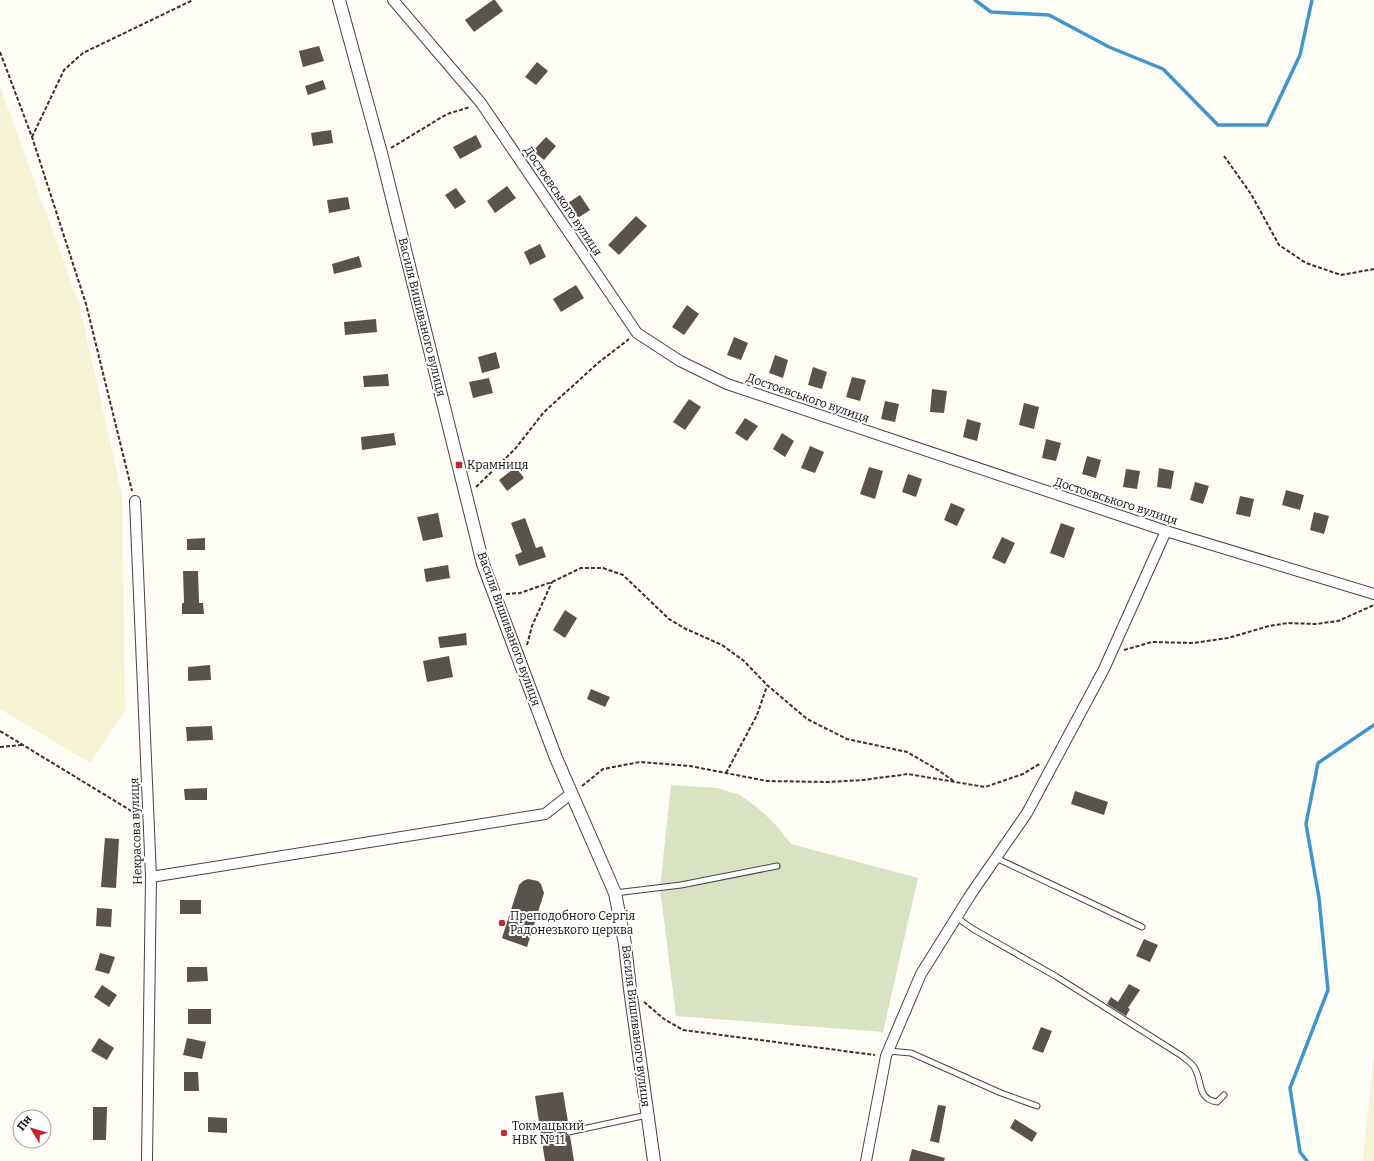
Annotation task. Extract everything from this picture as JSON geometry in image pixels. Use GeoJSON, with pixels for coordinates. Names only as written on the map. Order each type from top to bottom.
{"type":"FeatureCollection","features":[{"type":"Feature","properties":{"kind":"street","name":"Василя Вишиваного вулиця"},"geometry":{"type":"LineString","coordinates":[[339,0],[381,154],[483,564],[556,758],[615,893],[626,944],[630,989],[654,1161]]}},
{"type":"Feature","properties":{"kind":"street","name":"Достоєвського вулиця"},"geometry":{"type":"LineString","coordinates":[[393,0],[481,103],[637,333],[680,361],[727,384],[1166,532],[1374,594]]}},
{"type":"Feature","properties":{"kind":"street","name":"Некрасова вулиця"},"geometry":{"type":"LineString","coordinates":[[135,501],[151,877],[147,1161]]}},
{"type":"Feature","properties":{"kind":"street"},"geometry":{"type":"LineString","coordinates":[[866,1161],[887,1054],[921,974],[956,917],[1027,813],[1104,669],[1166,532]]}},
{"type":"Feature","properties":{"kind":"street"},"geometry":{"type":"LineString","coordinates":[[151,877],[545,814],[572,793]]}},
{"type":"Feature","properties":{"kind":"lane"},"geometry":{"type":"LineString","coordinates":[[996,858],[1142,927]]}},
{"type":"Feature","properties":{"kind":"lane"},"geometry":{"type":"LineString","coordinates":[[615,893],[681,885],[777,866]]}},
{"type":"Feature","properties":{"kind":"lane"},"geometry":{"type":"LineString","coordinates":[[956,917],[973,929],[1057,977],[1182,1056],[1194,1066],[1203,1095],[1210,1101],[1217,1102],[1224,1095]]}},
{"type":"Feature","properties":{"kind":"lane"},"geometry":{"type":"LineString","coordinates":[[887,1054],[911,1053],[1001,1093],[1037,1106]]}},
{"type":"Feature","properties":{"kind":"lane"},"geometry":{"type":"LineString","coordinates":[[569,1132],[647,1115]]}},
{"type":"Feature","properties":{"kind":"path"},"geometry":{"type":"LineString","coordinates":[[32,137],[64,70],[83,53],[193,0]]}},
{"type":"Feature","properties":{"kind":"path"},"geometry":{"type":"LineString","coordinates":[[0,52],[32,137],[86,304],[135,501]]}},
{"type":"Feature","properties":{"kind":"path"},"geometry":{"type":"LineString","coordinates":[[381,154],[447,114],[481,103]]}},
{"type":"Feature","properties":{"kind":"path"},"geometry":{"type":"LineString","coordinates":[[1224,156],[1251,194],[1279,245],[1306,263],[1341,275],[1374,269]]}},
{"type":"Feature","properties":{"kind":"path"},"geometry":{"type":"LineString","coordinates":[[466,496],[515,449],[544,412],[598,363],[637,333]]}},
{"type":"Feature","properties":{"kind":"path"},"geometry":{"type":"LineString","coordinates":[[492,588],[505,594],[520,593],[552,582],[581,568],[603,568],[623,575],[669,619],[684,628],[722,645],[744,661],[767,686],[807,719],[847,739],[907,752],[955,782]]}},
{"type":"Feature","properties":{"kind":"path"},"geometry":{"type":"LineString","coordinates":[[527,645],[532,626],[552,582]]}},
{"type":"Feature","properties":{"kind":"path"},"geometry":{"type":"LineString","coordinates":[[1119,654],[1124,650],[1152,642],[1193,643],[1228,638],[1269,626],[1288,623],[1316,624],[1338,621],[1374,606]]}},
{"type":"Feature","properties":{"kind":"path"},"geometry":{"type":"LineString","coordinates":[[726,773],[757,715],[767,686]]}},
{"type":"Feature","properties":{"kind":"path"},"geometry":{"type":"LineString","coordinates":[[0,731],[149,822]]}},
{"type":"Feature","properties":{"kind":"path"},"geometry":{"type":"LineString","coordinates":[[0,747],[23,745]]}},
{"type":"Feature","properties":{"kind":"path"},"geometry":{"type":"LineString","coordinates":[[572,793],[603,769],[640,762],[690,766],[767,780],[828,782],[863,780],[908,774],[986,787],[1023,774],[1059,752]]}},
{"type":"Feature","properties":{"kind":"path"},"geometry":{"type":"LineString","coordinates":[[630,989],[664,1019],[683,1030],[887,1054]]}},
{"type":"Feature","properties":{"kind":"shaded area"},"geometry":{"type":"Polygon","coordinates":[[[0,86],[79,304],[122,495],[125,711],[90,763],[0,709],[0,86]]]}},
{"type":"Feature","properties":{"kind":"shaded area"},"geometry":{"type":"Polygon","coordinates":[[[1374,1052],[1374,1161],[1363,1161],[1374,1052]]]}},
{"type":"Feature","properties":{"kind":"green space"},"geometry":{"type":"Polygon","coordinates":[[[671,785],[717,788],[740,795],[758,808],[776,825],[791,844],[918,878],[883,1032],[676,1016],[660,888],[671,785]]]}},
{"type":"Feature","properties":{"kind":"building"},"geometry":{"type":"Polygon","coordinates":[[[495,0],[503,11],[474,32],[465,20],[495,0]]]}},
{"type":"Feature","properties":{"kind":"building"},"geometry":{"type":"Polygon","coordinates":[[[319,46],[324,61],[303,67],[299,51],[319,46]]]}},
{"type":"Feature","properties":{"kind":"building"},"geometry":{"type":"Polygon","coordinates":[[[537,62],[548,71],[536,85],[525,77],[537,62]]]}},
{"type":"Feature","properties":{"kind":"building"},"geometry":{"type":"Polygon","coordinates":[[[323,80],[326,89],[308,95],[305,86],[323,80]]]}},
{"type":"Feature","properties":{"kind":"building"},"geometry":{"type":"Polygon","coordinates":[[[331,130],[333,143],[313,146],[311,133],[331,130]]]}},
{"type":"Feature","properties":{"kind":"building"},"geometry":{"type":"Polygon","coordinates":[[[476,135],[482,147],[460,159],[453,147],[476,135]]]}},
{"type":"Feature","properties":{"kind":"building"},"geometry":{"type":"Polygon","coordinates":[[[546,137],[556,146],[544,160],[533,151],[546,137]]]}},
{"type":"Feature","properties":{"kind":"building"},"geometry":{"type":"Polygon","coordinates":[[[507,186],[516,198],[495,213],[487,201],[507,186]]]}},
{"type":"Feature","properties":{"kind":"building"},"geometry":{"type":"Polygon","coordinates":[[[456,188],[466,202],[455,209],[445,195],[456,188]]]}},
{"type":"Feature","properties":{"kind":"building"},"geometry":{"type":"Polygon","coordinates":[[[580,195],[590,210],[578,218],[568,203],[580,195]]]}},
{"type":"Feature","properties":{"kind":"building"},"geometry":{"type":"Polygon","coordinates":[[[348,197],[350,209],[329,213],[327,200],[348,197]]]}},
{"type":"Feature","properties":{"kind":"building"},"geometry":{"type":"Polygon","coordinates":[[[636,216],[647,226],[619,255],[608,245],[636,216]]]}},
{"type":"Feature","properties":{"kind":"building"},"geometry":{"type":"Polygon","coordinates":[[[540,244],[546,257],[530,265],[524,252],[540,244]]]}},
{"type":"Feature","properties":{"kind":"building"},"geometry":{"type":"Polygon","coordinates":[[[359,256],[362,267],[334,274],[332,264],[359,256]]]}},
{"type":"Feature","properties":{"kind":"building"},"geometry":{"type":"Polygon","coordinates":[[[576,285],[584,298],[561,312],[553,299],[576,285]]]}},
{"type":"Feature","properties":{"kind":"building"},"geometry":{"type":"Polygon","coordinates":[[[687,305],[699,314],[684,335],[672,327],[687,305]]]}},
{"type":"Feature","properties":{"kind":"building"},"geometry":{"type":"Polygon","coordinates":[[[376,319],[377,332],[345,335],[344,322],[376,319]]]}},
{"type":"Feature","properties":{"kind":"building"},"geometry":{"type":"Polygon","coordinates":[[[734,337],[748,343],[741,360],[727,355],[734,337]]]}},
{"type":"Feature","properties":{"kind":"building"},"geometry":{"type":"Polygon","coordinates":[[[496,352],[500,368],[482,373],[478,357],[496,352]]]}},
{"type":"Feature","properties":{"kind":"building"},"geometry":{"type":"Polygon","coordinates":[[[775,355],[788,360],[783,378],[769,373],[775,355]]]}},
{"type":"Feature","properties":{"kind":"building"},"geometry":{"type":"Polygon","coordinates":[[[813,367],[827,372],[822,389],[808,385],[813,367]]]}},
{"type":"Feature","properties":{"kind":"building"},"geometry":{"type":"Polygon","coordinates":[[[388,374],[389,386],[364,387],[363,376],[388,374]]]}},
{"type":"Feature","properties":{"kind":"building"},"geometry":{"type":"Polygon","coordinates":[[[852,377],[866,380],[860,401],[846,397],[852,377]]]}},
{"type":"Feature","properties":{"kind":"building"},"geometry":{"type":"Polygon","coordinates":[[[489,378],[493,393],[473,398],[469,382],[489,378]]]}},
{"type":"Feature","properties":{"kind":"building"},"geometry":{"type":"Polygon","coordinates":[[[932,389],[947,391],[944,413],[930,412],[932,389]]]}},
{"type":"Feature","properties":{"kind":"building"},"geometry":{"type":"Polygon","coordinates":[[[689,399],[701,407],[685,430],[673,422],[689,399]]]}},
{"type":"Feature","properties":{"kind":"building"},"geometry":{"type":"Polygon","coordinates":[[[885,401],[899,404],[895,422],[881,419],[885,401]]]}},
{"type":"Feature","properties":{"kind":"building"},"geometry":{"type":"Polygon","coordinates":[[[1024,403],[1039,407],[1034,429],[1019,425],[1024,403]]]}},
{"type":"Feature","properties":{"kind":"building"},"geometry":{"type":"Polygon","coordinates":[[[745,418],[758,426],[747,441],[735,433],[745,418]]]}},
{"type":"Feature","properties":{"kind":"building"},"geometry":{"type":"Polygon","coordinates":[[[967,419],[981,423],[977,441],[963,437],[967,419]]]}},
{"type":"Feature","properties":{"kind":"building"},"geometry":{"type":"Polygon","coordinates":[[[394,433],[396,445],[362,450],[361,437],[394,433]]]}},
{"type":"Feature","properties":{"kind":"building"},"geometry":{"type":"Polygon","coordinates":[[[782,433],[794,441],[785,457],[773,449],[782,433]]]}},
{"type":"Feature","properties":{"kind":"building"},"geometry":{"type":"Polygon","coordinates":[[[1046,439],[1061,443],[1056,461],[1042,458],[1046,439]]]}},
{"type":"Feature","properties":{"kind":"building"},"geometry":{"type":"Polygon","coordinates":[[[810,446],[824,452],[815,473],[801,468],[810,446]]]}},
{"type":"Feature","properties":{"kind":"building"},"geometry":{"type":"Polygon","coordinates":[[[1087,456],[1101,460],[1096,478],[1082,474],[1087,456]]]}},
{"type":"Feature","properties":{"kind":"building"},"geometry":{"type":"Polygon","coordinates":[[[516,467],[524,478],[507,491],[499,480],[516,467]]]}},
{"type":"Feature","properties":{"kind":"building"},"geometry":{"type":"Polygon","coordinates":[[[869,467],[883,471],[875,499],[860,494],[869,467]]]}},
{"type":"Feature","properties":{"kind":"building"},"geometry":{"type":"Polygon","coordinates":[[[1159,468],[1174,471],[1171,489],[1157,487],[1159,468]]]}},
{"type":"Feature","properties":{"kind":"building"},"geometry":{"type":"Polygon","coordinates":[[[1126,469],[1140,471],[1137,489],[1123,487],[1126,469]]]}},
{"type":"Feature","properties":{"kind":"building"},"geometry":{"type":"Polygon","coordinates":[[[908,474],[922,479],[916,497],[902,492],[908,474]]]}},
{"type":"Feature","properties":{"kind":"building"},"geometry":{"type":"Polygon","coordinates":[[[1195,482],[1209,486],[1203,504],[1190,500],[1195,482]]]}},
{"type":"Feature","properties":{"kind":"building"},"geometry":{"type":"Polygon","coordinates":[[[1286,490],[1304,495],[1300,510],[1282,505],[1286,490]]]}},
{"type":"Feature","properties":{"kind":"building"},"geometry":{"type":"Polygon","coordinates":[[[1240,496],[1254,499],[1250,517],[1236,514],[1240,496]]]}},
{"type":"Feature","properties":{"kind":"building"},"geometry":{"type":"Polygon","coordinates":[[[951,503],[965,509],[957,526],[944,520],[951,503]]]}},
{"type":"Feature","properties":{"kind":"building"},"geometry":{"type":"Polygon","coordinates":[[[1314,512],[1329,516],[1324,534],[1310,530],[1314,512]]]}},
{"type":"Feature","properties":{"kind":"building"},"geometry":{"type":"Polygon","coordinates":[[[438,513],[443,537],[423,541],[417,517],[438,513]]]}},
{"type":"Feature","properties":{"kind":"building"},"geometry":{"type":"Polygon","coordinates":[[[525,518],[536,548],[542,546],[546,557],[519,566],[515,555],[522,552],[511,523],[525,518]]]}},
{"type":"Feature","properties":{"kind":"building"},"geometry":{"type":"Polygon","coordinates":[[[1061,523],[1075,528],[1064,558],[1050,553],[1061,523]]]}},
{"type":"Feature","properties":{"kind":"building"},"geometry":{"type":"Polygon","coordinates":[[[1002,537],[1015,543],[1005,564],[992,558],[1002,537]]]}},
{"type":"Feature","properties":{"kind":"building"},"geometry":{"type":"Polygon","coordinates":[[[205,538],[205,550],[187,550],[187,539],[205,538]]]}},
{"type":"Feature","properties":{"kind":"building"},"geometry":{"type":"Polygon","coordinates":[[[448,565],[450,578],[426,582],[424,569],[448,565]]]}},
{"type":"Feature","properties":{"kind":"building"},"geometry":{"type":"Polygon","coordinates":[[[183,571],[198,571],[199,603],[203,603],[204,614],[182,614],[182,603],[184,603],[183,571]]]}},
{"type":"Feature","properties":{"kind":"building"},"geometry":{"type":"Polygon","coordinates":[[[565,610],[577,618],[565,638],[553,630],[565,610]]]}},
{"type":"Feature","properties":{"kind":"building"},"geometry":{"type":"Polygon","coordinates":[[[466,633],[467,645],[440,648],[438,637],[466,633]]]}},
{"type":"Feature","properties":{"kind":"building"},"geometry":{"type":"Polygon","coordinates":[[[449,656],[453,677],[427,682],[423,661],[449,656]]]}},
{"type":"Feature","properties":{"kind":"building"},"geometry":{"type":"Polygon","coordinates":[[[210,665],[211,680],[188,681],[188,667],[210,665]]]}},
{"type":"Feature","properties":{"kind":"building"},"geometry":{"type":"Polygon","coordinates":[[[591,689],[610,697],[605,707],[587,699],[591,689]]]}},
{"type":"Feature","properties":{"kind":"building"},"geometry":{"type":"Polygon","coordinates":[[[212,726],[213,740],[187,741],[186,727],[212,726]]]}},
{"type":"Feature","properties":{"kind":"building"},"geometry":{"type":"Polygon","coordinates":[[[207,788],[207,800],[185,800],[184,789],[207,788]]]}},
{"type":"Feature","properties":{"kind":"building"},"geometry":{"type":"Polygon","coordinates":[[[1075,791],[1108,802],[1104,815],[1071,804],[1075,791]]]}},
{"type":"Feature","properties":{"kind":"building"},"geometry":{"type":"Polygon","coordinates":[[[105,838],[119,839],[116,888],[101,887],[105,838]]]}},
{"type":"Feature","properties":{"kind":"building"},"geometry":{"type":"Polygon","coordinates":[[[528,879],[538,881],[541,884],[544,893],[527,947],[502,938],[519,885],[528,879]]]}},
{"type":"Feature","properties":{"kind":"building"},"geometry":{"type":"Polygon","coordinates":[[[180,900],[201,900],[201,914],[180,914],[180,900]]]}},
{"type":"Feature","properties":{"kind":"building"},"geometry":{"type":"Polygon","coordinates":[[[97,908],[112,909],[111,927],[96,926],[97,908]]]}},
{"type":"Feature","properties":{"kind":"building"},"geometry":{"type":"Polygon","coordinates":[[[1144,939],[1158,945],[1150,962],[1136,956],[1144,939]]]}},
{"type":"Feature","properties":{"kind":"building"},"geometry":{"type":"Polygon","coordinates":[[[100,953],[115,957],[109,974],[95,970],[100,953]]]}},
{"type":"Feature","properties":{"kind":"building"},"geometry":{"type":"Polygon","coordinates":[[[187,967],[207,967],[208,981],[187,982],[187,967]]]}},
{"type":"Feature","properties":{"kind":"building"},"geometry":{"type":"Polygon","coordinates":[[[1129,984],[1140,990],[1128,1008],[1130,1009],[1126,1016],[1107,1004],[1111,997],[1118,1002],[1129,984]]]}},
{"type":"Feature","properties":{"kind":"building"},"geometry":{"type":"Polygon","coordinates":[[[102,985],[117,995],[109,1007],[94,997],[102,985]]]}},
{"type":"Feature","properties":{"kind":"building"},"geometry":{"type":"Polygon","coordinates":[[[188,1009],[211,1009],[211,1024],[188,1024],[188,1009]]]}},
{"type":"Feature","properties":{"kind":"building"},"geometry":{"type":"Polygon","coordinates":[[[1041,1027],[1052,1031],[1043,1053],[1032,1049],[1041,1027]]]}},
{"type":"Feature","properties":{"kind":"building"},"geometry":{"type":"Polygon","coordinates":[[[99,1038],[114,1048],[107,1060],[91,1051],[99,1038]]]}},
{"type":"Feature","properties":{"kind":"building"},"geometry":{"type":"Polygon","coordinates":[[[187,1038],[206,1042],[202,1059],[183,1055],[187,1038]]]}},
{"type":"Feature","properties":{"kind":"building"},"geometry":{"type":"Polygon","coordinates":[[[184,1072],[198,1072],[199,1091],[184,1091],[184,1072]]]}},
{"type":"Feature","properties":{"kind":"building"},"geometry":{"type":"Polygon","coordinates":[[[563,1092],[569,1128],[566,1129],[565,1132],[566,1135],[570,1136],[574,1161],[545,1161],[535,1096],[563,1092]]]}},
{"type":"Feature","properties":{"kind":"building"},"geometry":{"type":"Polygon","coordinates":[[[938,1105],[946,1106],[939,1143],[930,1141],[938,1105]]]}},
{"type":"Feature","properties":{"kind":"building"},"geometry":{"type":"Polygon","coordinates":[[[93,1107],[107,1107],[106,1140],[93,1140],[93,1107]]]}},
{"type":"Feature","properties":{"kind":"building"},"geometry":{"type":"Polygon","coordinates":[[[208,1117],[227,1118],[227,1133],[208,1132],[208,1117]]]}},
{"type":"Feature","properties":{"kind":"building"},"geometry":{"type":"Polygon","coordinates":[[[1015,1119],[1037,1133],[1032,1142],[1010,1128],[1015,1119]]]}},
{"type":"Feature","properties":{"kind":"building"},"geometry":{"type":"Polygon","coordinates":[[[912,1149],[945,1158],[944,1161],[909,1161],[912,1149]]]}},
{"type":"Feature","properties":{"kind":"waterway"},"geometry":{"type":"LineString","coordinates":[[975,0],[991,12],[1049,15],[1109,47],[1163,69],[1218,125],[1267,125],[1300,55],[1312,0]]}},
{"type":"Feature","properties":{"kind":"waterway"},"geometry":{"type":"LineString","coordinates":[[1307,1161],[1300,1152],[1290,1088],[1328,990],[1319,898],[1306,824],[1318,763],[1374,725]]}},
{"type":"Feature","properties":{"kind":"place","name":"Крамниця"},"geometry":{"type":"Point","coordinates":[459,465]}},
{"type":"Feature","properties":{"kind":"place","name":"Преподобного Сергія Радонезького церква"},"geometry":{"type":"Point","coordinates":[502,923]}},
{"type":"Feature","properties":{"kind":"place","name":"Токмацький НВК №11"},"geometry":{"type":"Point","coordinates":[504,1133]}}]}
